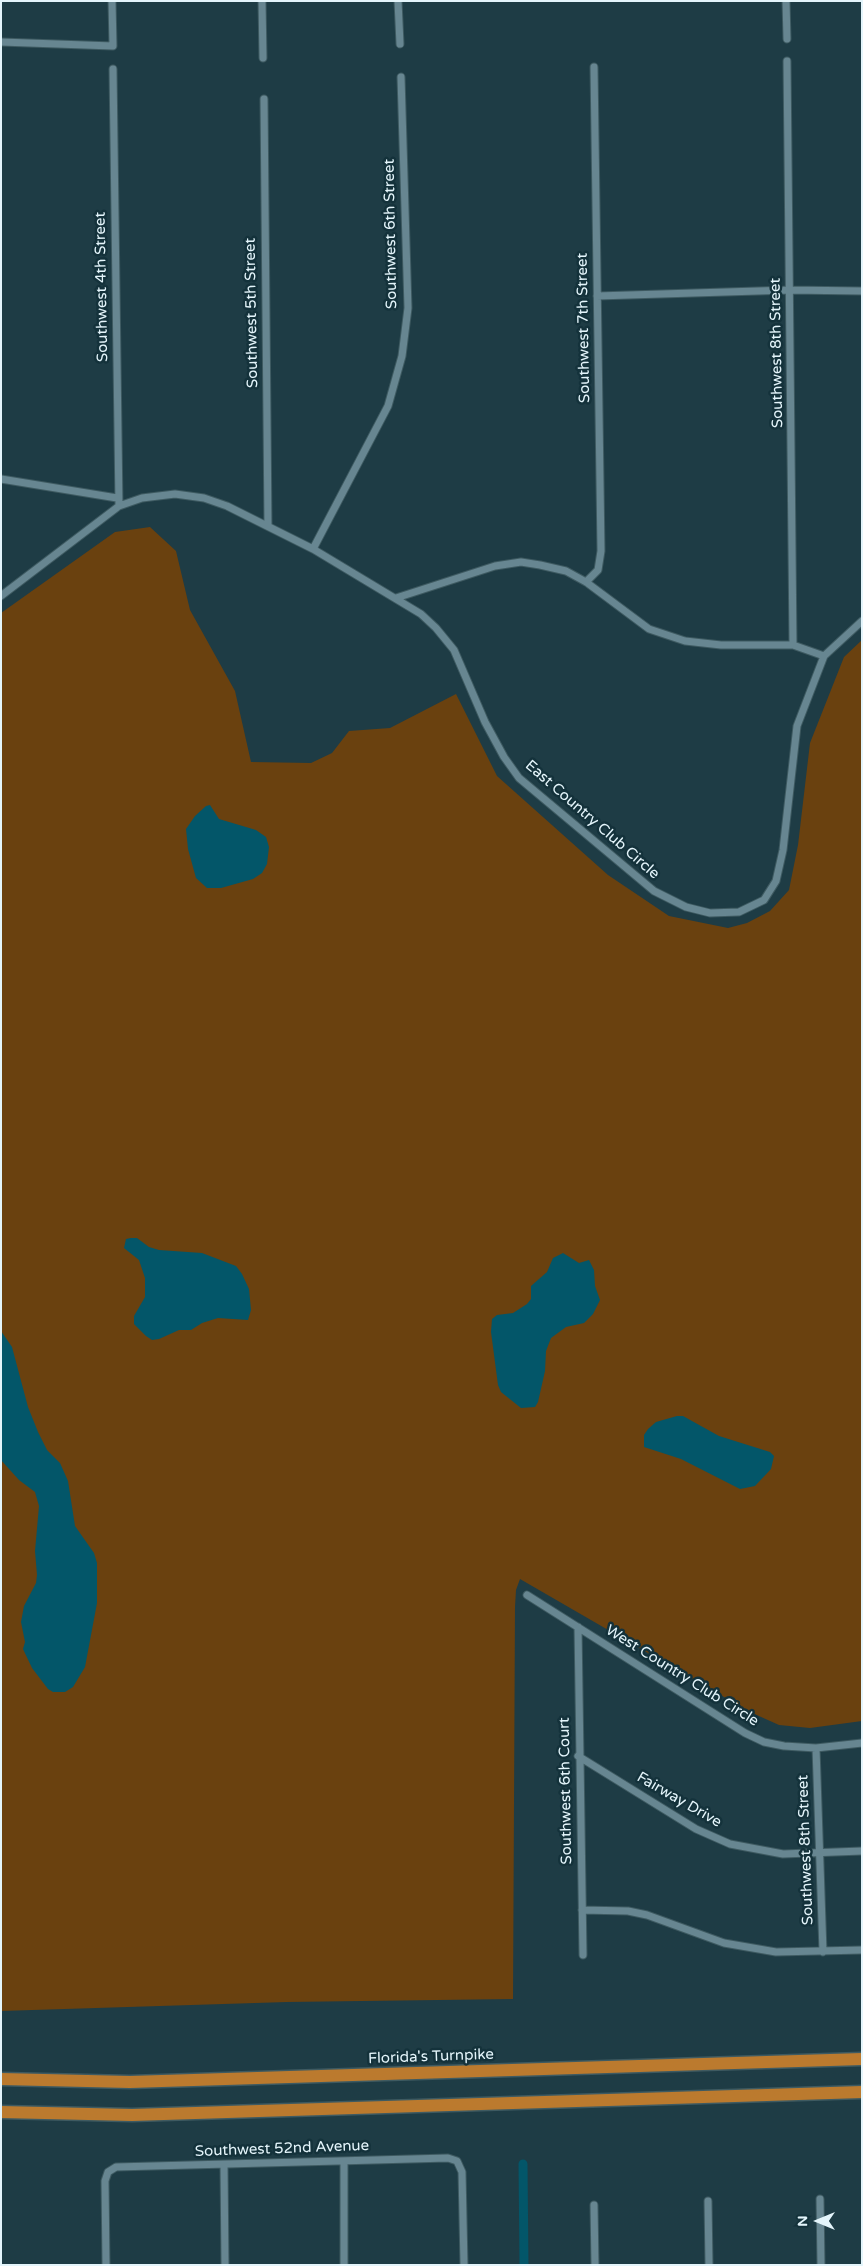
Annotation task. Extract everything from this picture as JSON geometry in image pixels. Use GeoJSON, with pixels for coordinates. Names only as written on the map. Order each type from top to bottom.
{"type":"FeatureCollection","features":[{"type":"Feature","properties":{"kind":"highway","name":"Florida's Turnpike"},"geometry":{"type":"LineString","coordinates":[[1,2079],[130,2082],[862,2059]]}},
{"type":"Feature","properties":{"kind":"highway"},"geometry":{"type":"LineString","coordinates":[[1,2112],[132,2115],[862,2092]]}},
{"type":"Feature","properties":{"kind":"street"},"geometry":{"type":"LineString","coordinates":[[1,42],[113,46],[112,1]]}},
{"type":"Feature","properties":{"kind":"street"},"geometry":{"type":"LineString","coordinates":[[262,1],[263,58]]}},
{"type":"Feature","properties":{"kind":"street"},"geometry":{"type":"LineString","coordinates":[[398,1],[400,44]]}},
{"type":"Feature","properties":{"kind":"street"},"geometry":{"type":"LineString","coordinates":[[786,1],[786,38]]}},
{"type":"Feature","properties":{"kind":"street","name":"Southwest 8th Street"},"geometry":{"type":"LineString","coordinates":[[787,61],[793,645]]}},
{"type":"Feature","properties":{"kind":"street","name":"Southwest 7th Street"},"geometry":{"type":"LineString","coordinates":[[586,582],[598,570],[602,550],[594,67]]}},
{"type":"Feature","properties":{"kind":"street","name":"Southwest 4th Street"},"geometry":{"type":"LineString","coordinates":[[113,69],[118,502]]}},
{"type":"Feature","properties":{"kind":"street","name":"Southwest 6th Street"},"geometry":{"type":"LineString","coordinates":[[313,549],[388,406],[402,356],[408,308],[401,77]]}},
{"type":"Feature","properties":{"kind":"street","name":"Southwest 5th Street"},"geometry":{"type":"LineString","coordinates":[[264,99],[268,526]]}},
{"type":"Feature","properties":{"kind":"street"},"geometry":{"type":"LineString","coordinates":[[597,296],[790,290],[862,291]]}},
{"type":"Feature","properties":{"kind":"street"},"geometry":{"type":"LineString","coordinates":[[1,479],[118,502]]}},
{"type":"Feature","properties":{"kind":"street","name":"East Country Club Circle"},"geometry":{"type":"LineString","coordinates":[[1,596],[118,502],[175,494],[204,498],[268,526],[313,549],[396,598],[426,619],[454,650],[490,731],[504,757],[519,778],[654,891],[686,907],[710,913],[739,912],[764,900],[776,881],[783,850],[797,726],[824,656],[862,621]]}},
{"type":"Feature","properties":{"kind":"street"},"geometry":{"type":"LineString","coordinates":[[396,598],[495,566],[522,562],[566,572],[586,582],[649,629],[685,641],[721,645],[793,645],[824,656]]}},
{"type":"Feature","properties":{"kind":"street","name":"West Country Club Circle"},"geometry":{"type":"LineString","coordinates":[[527,1595],[745,1734],[764,1742],[784,1746],[816,1748],[862,1743]]}},
{"type":"Feature","properties":{"kind":"street","name":"Southwest 6th Court"},"geometry":{"type":"LineString","coordinates":[[578,1627],[578,1756],[582,1955]]}},
{"type":"Feature","properties":{"kind":"street","name":"Southwest 8th Street"},"geometry":{"type":"LineString","coordinates":[[816,1748],[823,1952]]}},
{"type":"Feature","properties":{"kind":"street","name":"Fairway Drive"},"geometry":{"type":"LineString","coordinates":[[578,1756],[696,1829],[730,1844],[761,1852],[820,1854],[862,1851]]}},
{"type":"Feature","properties":{"kind":"street"},"geometry":{"type":"LineString","coordinates":[[582,1910],[628,1911],[647,1914],[724,1943],[776,1952],[862,1950]]}},
{"type":"Feature","properties":{"kind":"street","name":"Southwest 52nd Avenue"},"geometry":{"type":"LineString","coordinates":[[106,2265],[105,2181],[108,2172],[116,2167],[448,2158],[457,2161],[462,2172],[464,2265]]}},
{"type":"Feature","properties":{"kind":"street"},"geometry":{"type":"LineString","coordinates":[[344,2160],[344,2265]]}},
{"type":"Feature","properties":{"kind":"street"},"geometry":{"type":"LineString","coordinates":[[224,2165],[225,2265]]}},
{"type":"Feature","properties":{"kind":"street"},"geometry":{"type":"LineString","coordinates":[[820,2199],[820,2265]]}},
{"type":"Feature","properties":{"kind":"street"},"geometry":{"type":"LineString","coordinates":[[708,2201],[709,2265]]}},
{"type":"Feature","properties":{"kind":"street"},"geometry":{"type":"LineString","coordinates":[[594,2205],[595,2265]]}},
{"type":"Feature","properties":{"kind":"shaded area"},"geometry":{"type":"Polygon","coordinates":[[[150,527],[176,551],[190,610],[235,691],[251,762],[311,763],[332,753],[349,731],[390,728],[456,694],[497,776],[608,875],[669,916],[728,928],[747,923],[770,911],[789,890],[798,845],[810,743],[844,657],[862,640],[862,1721],[810,1728],[779,1725],[750,1712],[520,1579],[516,1590],[515,1607],[513,1999],[287,2002],[1,2011],[1,613],[115,532],[150,527]]]}},
{"type":"Feature","properties":{"kind":"water"},"geometry":{"type":"Polygon","coordinates":[[[210,805],[219,819],[256,830],[266,837],[269,847],[267,864],[262,873],[253,879],[221,888],[207,888],[196,878],[188,849],[186,829],[195,816],[206,806],[210,805]]]}},
{"type":"Feature","properties":{"kind":"water"},"geometry":{"type":"Polygon","coordinates":[[[137,1238],[149,1247],[159,1250],[202,1253],[236,1266],[249,1289],[251,1310],[248,1320],[218,1318],[202,1323],[191,1330],[179,1330],[159,1339],[152,1340],[146,1336],[134,1324],[134,1316],[145,1297],[145,1278],[139,1260],[124,1248],[126,1239],[137,1238]]]}},
{"type":"Feature","properties":{"kind":"water"},"geometry":{"type":"Polygon","coordinates":[[[563,1253],[579,1263],[589,1260],[594,1270],[595,1286],[600,1300],[593,1314],[584,1323],[566,1327],[551,1338],[546,1351],[545,1371],[538,1402],[535,1407],[521,1408],[501,1392],[498,1385],[491,1332],[492,1319],[497,1315],[513,1313],[527,1304],[531,1299],[531,1286],[547,1272],[553,1258],[563,1253]]]}},
{"type":"Feature","properties":{"kind":"water"},"geometry":{"type":"Polygon","coordinates":[[[1,1331],[12,1347],[28,1407],[38,1432],[47,1450],[60,1463],[68,1481],[75,1526],[94,1553],[97,1563],[97,1603],[85,1667],[73,1687],[65,1692],[53,1692],[48,1689],[32,1668],[23,1649],[25,1642],[21,1622],[24,1606],[36,1583],[37,1575],[35,1551],[39,1506],[35,1492],[19,1480],[1,1460],[1,1331]]]}},
{"type":"Feature","properties":{"kind":"water"},"geometry":{"type":"Polygon","coordinates":[[[683,1416],[719,1436],[770,1452],[774,1456],[771,1469],[755,1486],[740,1489],[681,1459],[644,1447],[644,1435],[648,1429],[656,1422],[683,1416]]]}},
{"type":"Feature","properties":{"kind":"waterway"},"geometry":{"type":"LineString","coordinates":[[523,2164],[524,2265]]}}]}
